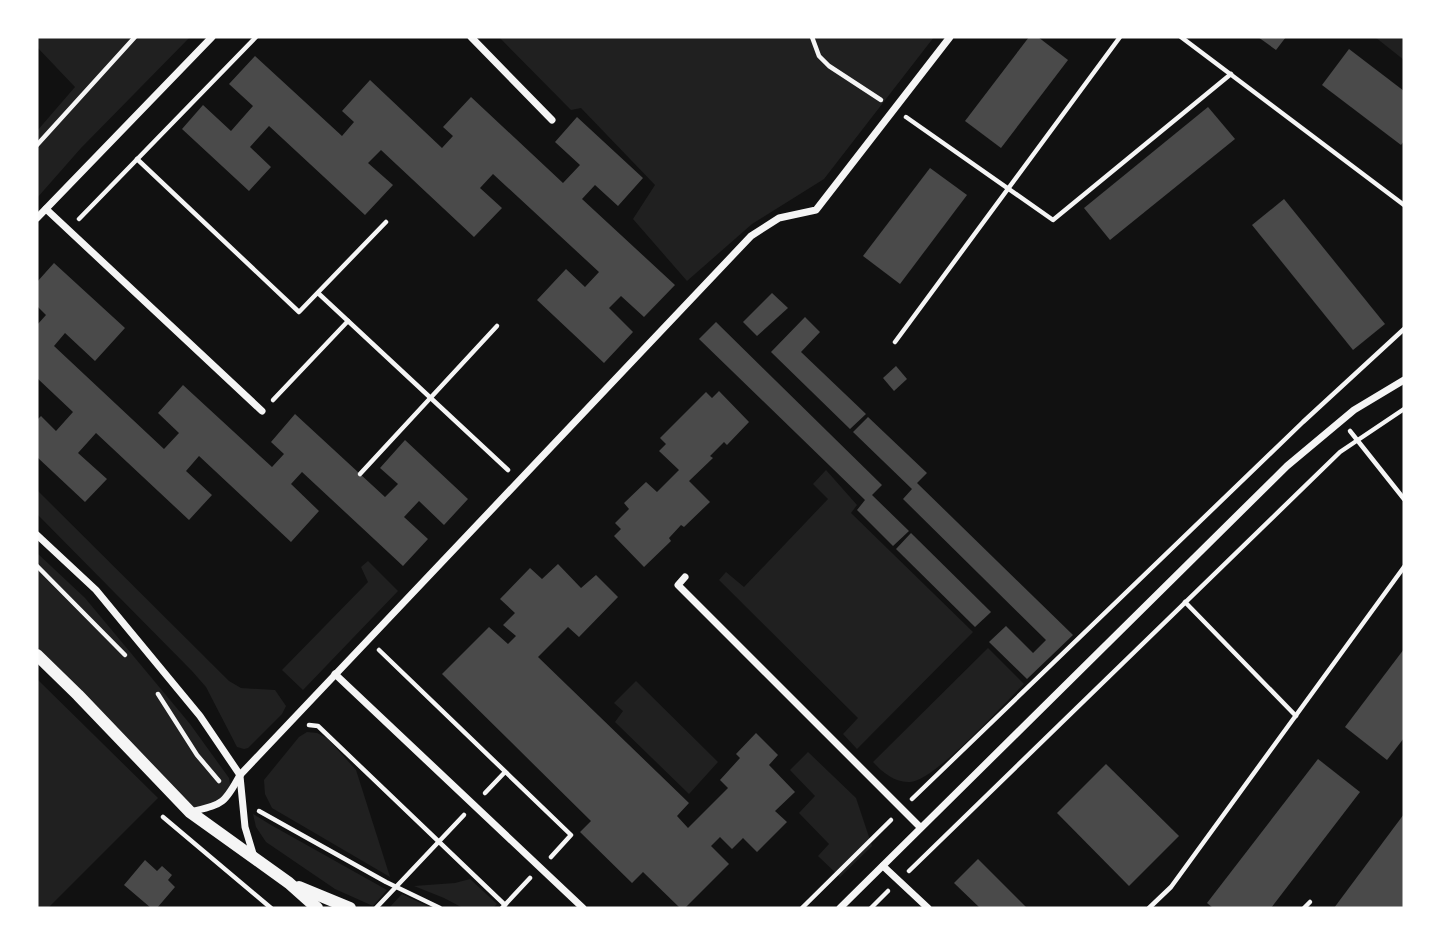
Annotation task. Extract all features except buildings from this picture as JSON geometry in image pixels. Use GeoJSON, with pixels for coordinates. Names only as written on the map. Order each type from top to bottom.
{"type":"FeatureCollection","features":[{"type":"Feature","properties":{"kind":"street"},"geometry":{"type":"LineString","coordinates":[[37,218],[212,37]]}},
{"type":"Feature","properties":{"kind":"street"},"geometry":{"type":"LineString","coordinates":[[471,37],[552,120]]}},
{"type":"Feature","properties":{"kind":"street"},"geometry":{"type":"LineString","coordinates":[[190,812],[219,805],[240,775],[751,236],[779,218],[816,209],[950,37]]}},
{"type":"Feature","properties":{"kind":"street"},"geometry":{"type":"LineString","coordinates":[[46,209],[262,411]]}},
{"type":"Feature","properties":{"kind":"street"},"geometry":{"type":"LineString","coordinates":[[840,908],[1287,466],[1354,410],[1404,380]]}},
{"type":"Feature","properties":{"kind":"street"},"geometry":{"type":"LineString","coordinates":[[37,535],[96,590],[200,716],[240,775],[245,827],[254,857]]}},
{"type":"Feature","properties":{"kind":"street"},"geometry":{"type":"LineString","coordinates":[[685,578],[678,585],[920,827]]}},
{"type":"Feature","properties":{"kind":"street"},"geometry":{"type":"LineString","coordinates":[[37,655],[190,812],[289,883],[317,908]]}},
{"type":"Feature","properties":{"kind":"street"},"geometry":{"type":"LineString","coordinates":[[335,674],[583,908]]}},
{"type":"Feature","properties":{"kind":"street"},"geometry":{"type":"LineString","coordinates":[[883,866],[928,908]]}},
{"type":"Feature","properties":{"kind":"street"},"geometry":{"type":"LineString","coordinates":[[289,883],[350,908]]}},
{"type":"Feature","properties":{"kind":"path"},"geometry":{"type":"LineString","coordinates":[[37,145],[135,37]]}},
{"type":"Feature","properties":{"kind":"path"},"geometry":{"type":"LineString","coordinates":[[68,229],[257,37]]}},
{"type":"Feature","properties":{"kind":"path"},"geometry":{"type":"LineString","coordinates":[[812,37],[820,56],[829,66],[1053,219],[1231,74]]}},
{"type":"Feature","properties":{"kind":"path"},"geometry":{"type":"LineString","coordinates":[[895,341],[1120,37]]}},
{"type":"Feature","properties":{"kind":"path"},"geometry":{"type":"LineString","coordinates":[[1181,37],[1404,205]]}},
{"type":"Feature","properties":{"kind":"path"},"geometry":{"type":"LineString","coordinates":[[137,159],[299,312],[386,222]]}},
{"type":"Feature","properties":{"kind":"path"},"geometry":{"type":"LineString","coordinates":[[318,293],[519,480]]}},
{"type":"Feature","properties":{"kind":"path"},"geometry":{"type":"LineString","coordinates":[[262,411],[348,321]]}},
{"type":"Feature","properties":{"kind":"path"},"geometry":{"type":"LineString","coordinates":[[360,474],[497,326]]}},
{"type":"Feature","properties":{"kind":"path"},"geometry":{"type":"LineString","coordinates":[[802,908],[960,751],[1404,329]]}},
{"type":"Feature","properties":{"kind":"path"},"geometry":{"type":"LineString","coordinates":[[1325,402],[1404,499]]}},
{"type":"Feature","properties":{"kind":"path"},"geometry":{"type":"LineString","coordinates":[[871,908],[1340,452],[1404,409]]}},
{"type":"Feature","properties":{"kind":"path"},"geometry":{"type":"LineString","coordinates":[[1149,908],[1171,887],[1404,567]]}},
{"type":"Feature","properties":{"kind":"path"},"geometry":{"type":"LineString","coordinates":[[1185,602],[1296,716]]}},
{"type":"Feature","properties":{"kind":"path"},"geometry":{"type":"LineString","coordinates":[[300,729],[309,725],[318,726],[439,841],[503,907],[571,835],[368,640]]}},
{"type":"Feature","properties":{"kind":"path"},"geometry":{"type":"LineString","coordinates":[[376,908],[505,772]]}},
{"type":"Feature","properties":{"kind":"path"},"geometry":{"type":"LineString","coordinates":[[257,799],[260,811]]}},
{"type":"Feature","properties":{"kind":"path"},"geometry":{"type":"LineString","coordinates":[[163,817],[271,908]]}},
{"type":"Feature","properties":{"kind":"path"},"geometry":{"type":"LineString","coordinates":[[386,882],[440,908]]}},
{"type":"Feature","properties":{"kind":"path"},"geometry":{"type":"LineString","coordinates":[[1304,908],[1310,902]]}},
{"type":"Feature","properties":{"kind":"shaded area"},"geometry":{"type":"Polygon","coordinates":[[[37,37],[190,37],[81,148],[37,198],[37,131],[75,87],[37,47],[37,37]]]}},
{"type":"Feature","properties":{"kind":"shaded area"},"geometry":{"type":"Polygon","coordinates":[[[499,37],[934,37],[824,179],[752,224],[687,281],[633,219],[655,185],[581,108],[571,110],[499,37]]]}},
{"type":"Feature","properties":{"kind":"shaded area"},"geometry":{"type":"Polygon","coordinates":[[[1375,37],[1404,37],[1404,60],[1375,37]]]}},
{"type":"Feature","properties":{"kind":"shaded area"},"geometry":{"type":"Polygon","coordinates":[[[826,470],[857,505],[851,513],[973,632],[857,749],[843,734],[858,718],[719,580],[726,572],[744,587],[828,499],[813,484],[826,470]]]}},
{"type":"Feature","properties":{"kind":"shaded area"},"geometry":{"type":"Polygon","coordinates":[[[37,490],[229,681],[241,688],[275,690],[286,706],[282,714],[248,748],[237,747],[206,687],[192,671],[37,514],[37,490]]]}},
{"type":"Feature","properties":{"kind":"shaded area"},"geometry":{"type":"Polygon","coordinates":[[[37,553],[85,598],[190,724],[229,778],[231,790],[214,807],[189,809],[37,658],[37,553]]]}},
{"type":"Feature","properties":{"kind":"shaded area"},"geometry":{"type":"Polygon","coordinates":[[[368,561],[398,591],[303,690],[282,670],[368,582],[361,567],[368,561]]]}},
{"type":"Feature","properties":{"kind":"shaded area"},"geometry":{"type":"Polygon","coordinates":[[[988,648],[1024,684],[952,756],[921,778],[904,782],[894,779],[880,769],[873,762],[988,648]]]}},
{"type":"Feature","properties":{"kind":"shaded area"},"geometry":{"type":"Polygon","coordinates":[[[37,679],[158,798],[48,908],[37,908],[37,679]]]}},
{"type":"Feature","properties":{"kind":"shaded area"},"geometry":{"type":"Polygon","coordinates":[[[636,681],[718,762],[689,794],[615,722],[623,711],[614,703],[636,681]]]}},
{"type":"Feature","properties":{"kind":"shaded area"},"geometry":{"type":"Polygon","coordinates":[[[307,732],[327,738],[356,770],[390,877],[272,808],[265,794],[264,780],[299,737],[307,732]]]}},
{"type":"Feature","properties":{"kind":"shaded area"},"geometry":{"type":"Polygon","coordinates":[[[808,752],[856,798],[872,846],[840,877],[818,856],[829,844],[799,813],[815,796],[790,770],[808,752]]]}},
{"type":"Feature","properties":{"kind":"shaded area"},"geometry":{"type":"Polygon","coordinates":[[[253,814],[387,890],[373,906],[335,889],[266,842],[256,827],[253,814]]]}},
{"type":"Feature","properties":{"kind":"shaded area"},"geometry":{"type":"Polygon","coordinates":[[[470,879],[497,904],[493,908],[463,908],[414,886],[455,883],[470,879]]]}},
{"type":"Feature","properties":{"kind":"shaded area"},"geometry":{"type":"Polygon","coordinates":[[[402,894],[431,908],[389,908],[402,894]]]}}]}
